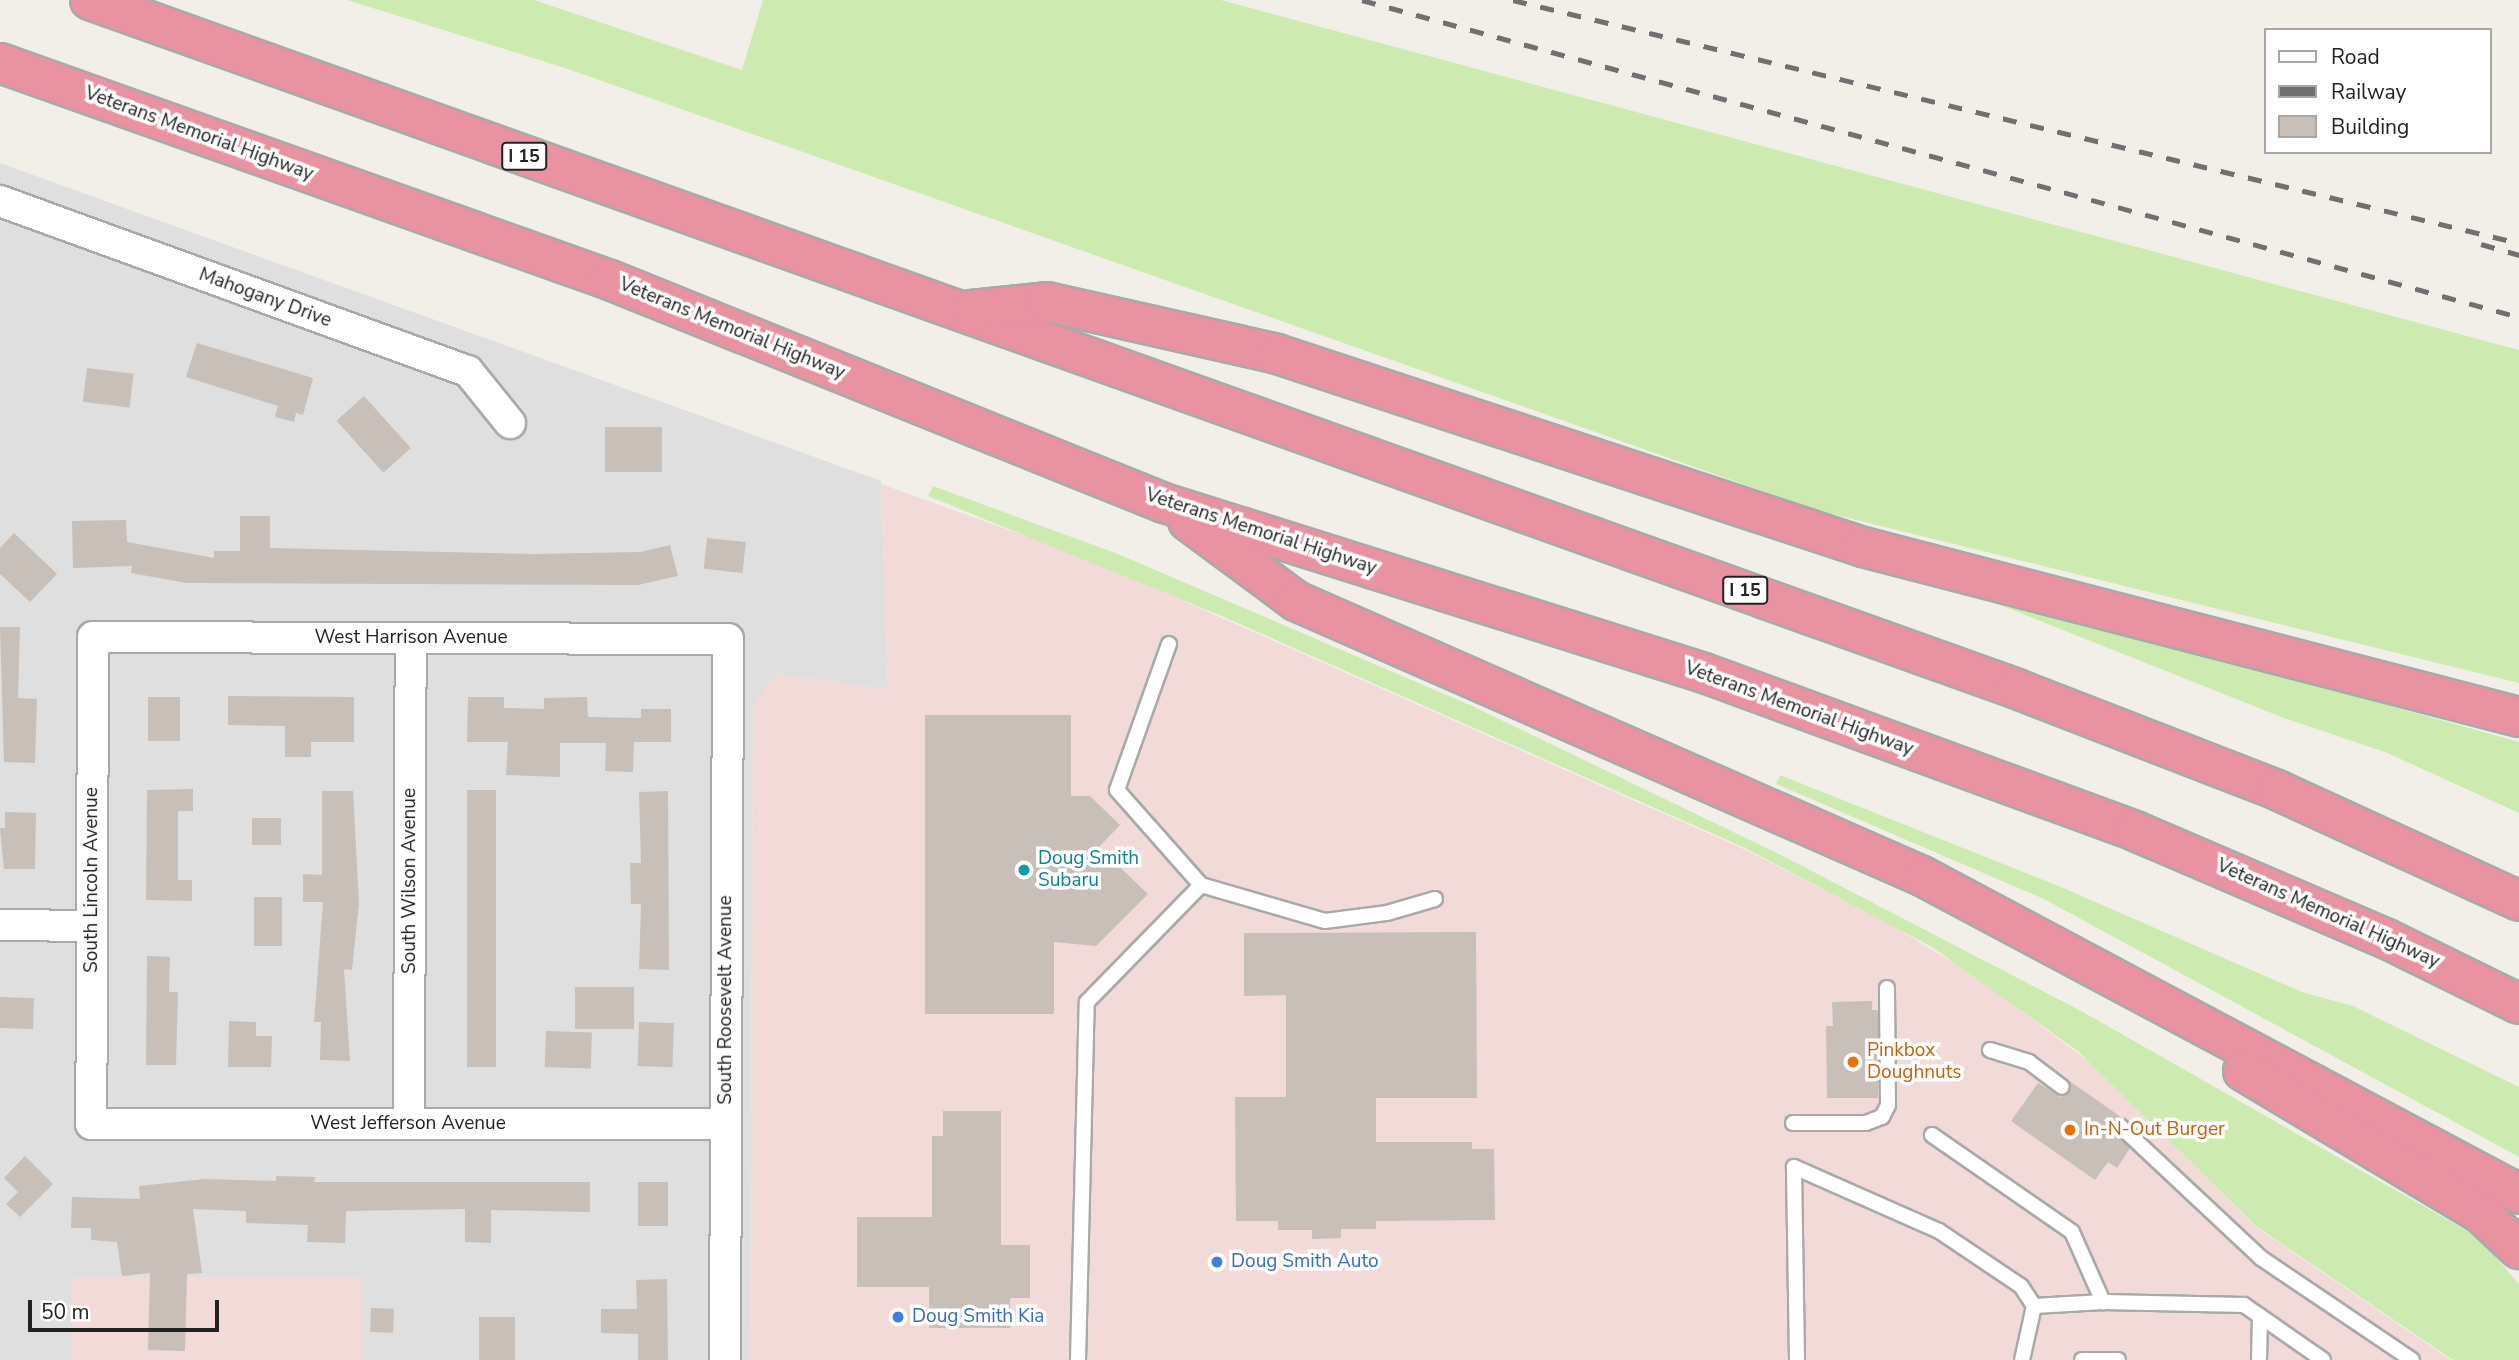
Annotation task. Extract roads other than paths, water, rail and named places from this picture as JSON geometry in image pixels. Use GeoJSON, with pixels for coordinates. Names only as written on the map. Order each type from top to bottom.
{"type":"FeatureCollection","features":[{"type":"Feature","properties":{"kind":"highway","name":"I 15"},"geometry":{"type":"LineString","coordinates":[[90,0],[2105,722],[2290,796],[2519,901]]}},
{"type":"Feature","properties":{"kind":"highway","name":"Veterans Memorial Highway"},"geometry":{"type":"LineString","coordinates":[[0,63],[610,280],[1164,503],[1704,673],[2122,826],[2364,929],[2519,1004]]}},
{"type":"Feature","properties":{"kind":"highway"},"geometry":{"type":"LineString","coordinates":[[958,311],[1047,302],[1264,350],[1851,544],[2519,717]]}},
{"type":"Feature","properties":{"kind":"highway"},"geometry":{"type":"LineString","coordinates":[[1164,503],[1296,601],[1839,837],[2092,966],[2519,1194]]}},
{"type":"Feature","properties":{"kind":"highway"},"geometry":{"type":"LineString","coordinates":[[2092,966],[2311,1117],[2482,1214],[2519,1249]]}},
{"type":"Feature","properties":{"kind":"street","name":"Mahogany Drive"},"geometry":{"type":"LineString","coordinates":[[0,201],[468,371],[510,423]]}},
{"type":"Feature","properties":{"kind":"street","name":"West Harrison Avenue"},"geometry":{"type":"LineString","coordinates":[[93,637],[728,639]]}},
{"type":"Feature","properties":{"kind":"street","name":"South Lincoln Avenue"},"geometry":{"type":"LineString","coordinates":[[91,1124],[93,637]]}},
{"type":"Feature","properties":{"kind":"street","name":"South Wilson Avenue"},"geometry":{"type":"LineString","coordinates":[[409,1124],[411,638]]}},
{"type":"Feature","properties":{"kind":"street","name":"South Roosevelt Avenue"},"geometry":{"type":"LineString","coordinates":[[725,1360],[728,639]]}},
{"type":"Feature","properties":{"kind":"street"},"geometry":{"type":"LineString","coordinates":[[0,925],[92,926]]}},
{"type":"Feature","properties":{"kind":"street","name":"West Jefferson Avenue"},"geometry":{"type":"LineString","coordinates":[[91,1124],[726,1124]]}},
{"type":"Feature","properties":{"kind":"lane"},"geometry":{"type":"LineString","coordinates":[[1169,644],[1117,790],[1200,885],[1325,921],[1387,913],[1435,899]]}},
{"type":"Feature","properties":{"kind":"lane"},"geometry":{"type":"LineString","coordinates":[[1078,1360],[1087,1002],[1200,885]]}},
{"type":"Feature","properties":{"kind":"lane"},"geometry":{"type":"LineString","coordinates":[[1793,1123],[1866,1123],[1882,1117],[1888,1105],[1887,988]]}},
{"type":"Feature","properties":{"kind":"lane"},"geometry":{"type":"LineString","coordinates":[[1990,1050],[2029,1062],[2062,1087]]}},
{"type":"Feature","properties":{"kind":"lane"},"geometry":{"type":"LineString","coordinates":[[2120,1126],[2261,1258],[2412,1360]]}},
{"type":"Feature","properties":{"kind":"lane"},"geometry":{"type":"LineString","coordinates":[[1932,1135],[2073,1232],[2103,1302]]}},
{"type":"Feature","properties":{"kind":"lane"},"geometry":{"type":"LineString","coordinates":[[1797,1360],[1794,1167],[1939,1231],[2021,1286],[2034,1306],[2022,1360]]}},
{"type":"Feature","properties":{"kind":"lane"},"geometry":{"type":"LineString","coordinates":[[2034,1306],[2103,1302],[2244,1305],[2323,1360]]}},
{"type":"Feature","properties":{"kind":"lane"},"geometry":{"type":"LineString","coordinates":[[2259,1360],[2260,1316]]}},
{"type":"Feature","properties":{"kind":"lane"},"geometry":{"type":"LineString","coordinates":[[2082,1360],[2119,1360]]}},
{"type":"Feature","properties":{"kind":"railway"},"geometry":{"type":"LineString","coordinates":[[1362,0],[2519,317]]}},
{"type":"Feature","properties":{"kind":"railway"},"geometry":{"type":"LineString","coordinates":[[1513,0],[2519,243]]}},
{"type":"Feature","properties":{"kind":"railway"},"geometry":{"type":"LineString","coordinates":[[2481,244],[2519,255]]}},
{"type":"Feature","properties":{"kind":"place","name":"Doug Smith Subaru"},"geometry":{"type":"Point","coordinates":[1024,870]}},
{"type":"Feature","properties":{"kind":"place","name":"Pinkbox Doughnuts"},"geometry":{"type":"Point","coordinates":[1853,1062]}},
{"type":"Feature","properties":{"kind":"place","name":"In-N-Out Burger"},"geometry":{"type":"Point","coordinates":[2070,1130]}},
{"type":"Feature","properties":{"kind":"place","name":"Doug Smith Auto"},"geometry":{"type":"Point","coordinates":[1217,1262]}},
{"type":"Feature","properties":{"kind":"place","name":"Doug Smith Kia"},"geometry":{"type":"Point","coordinates":[898,1317]}}]}
